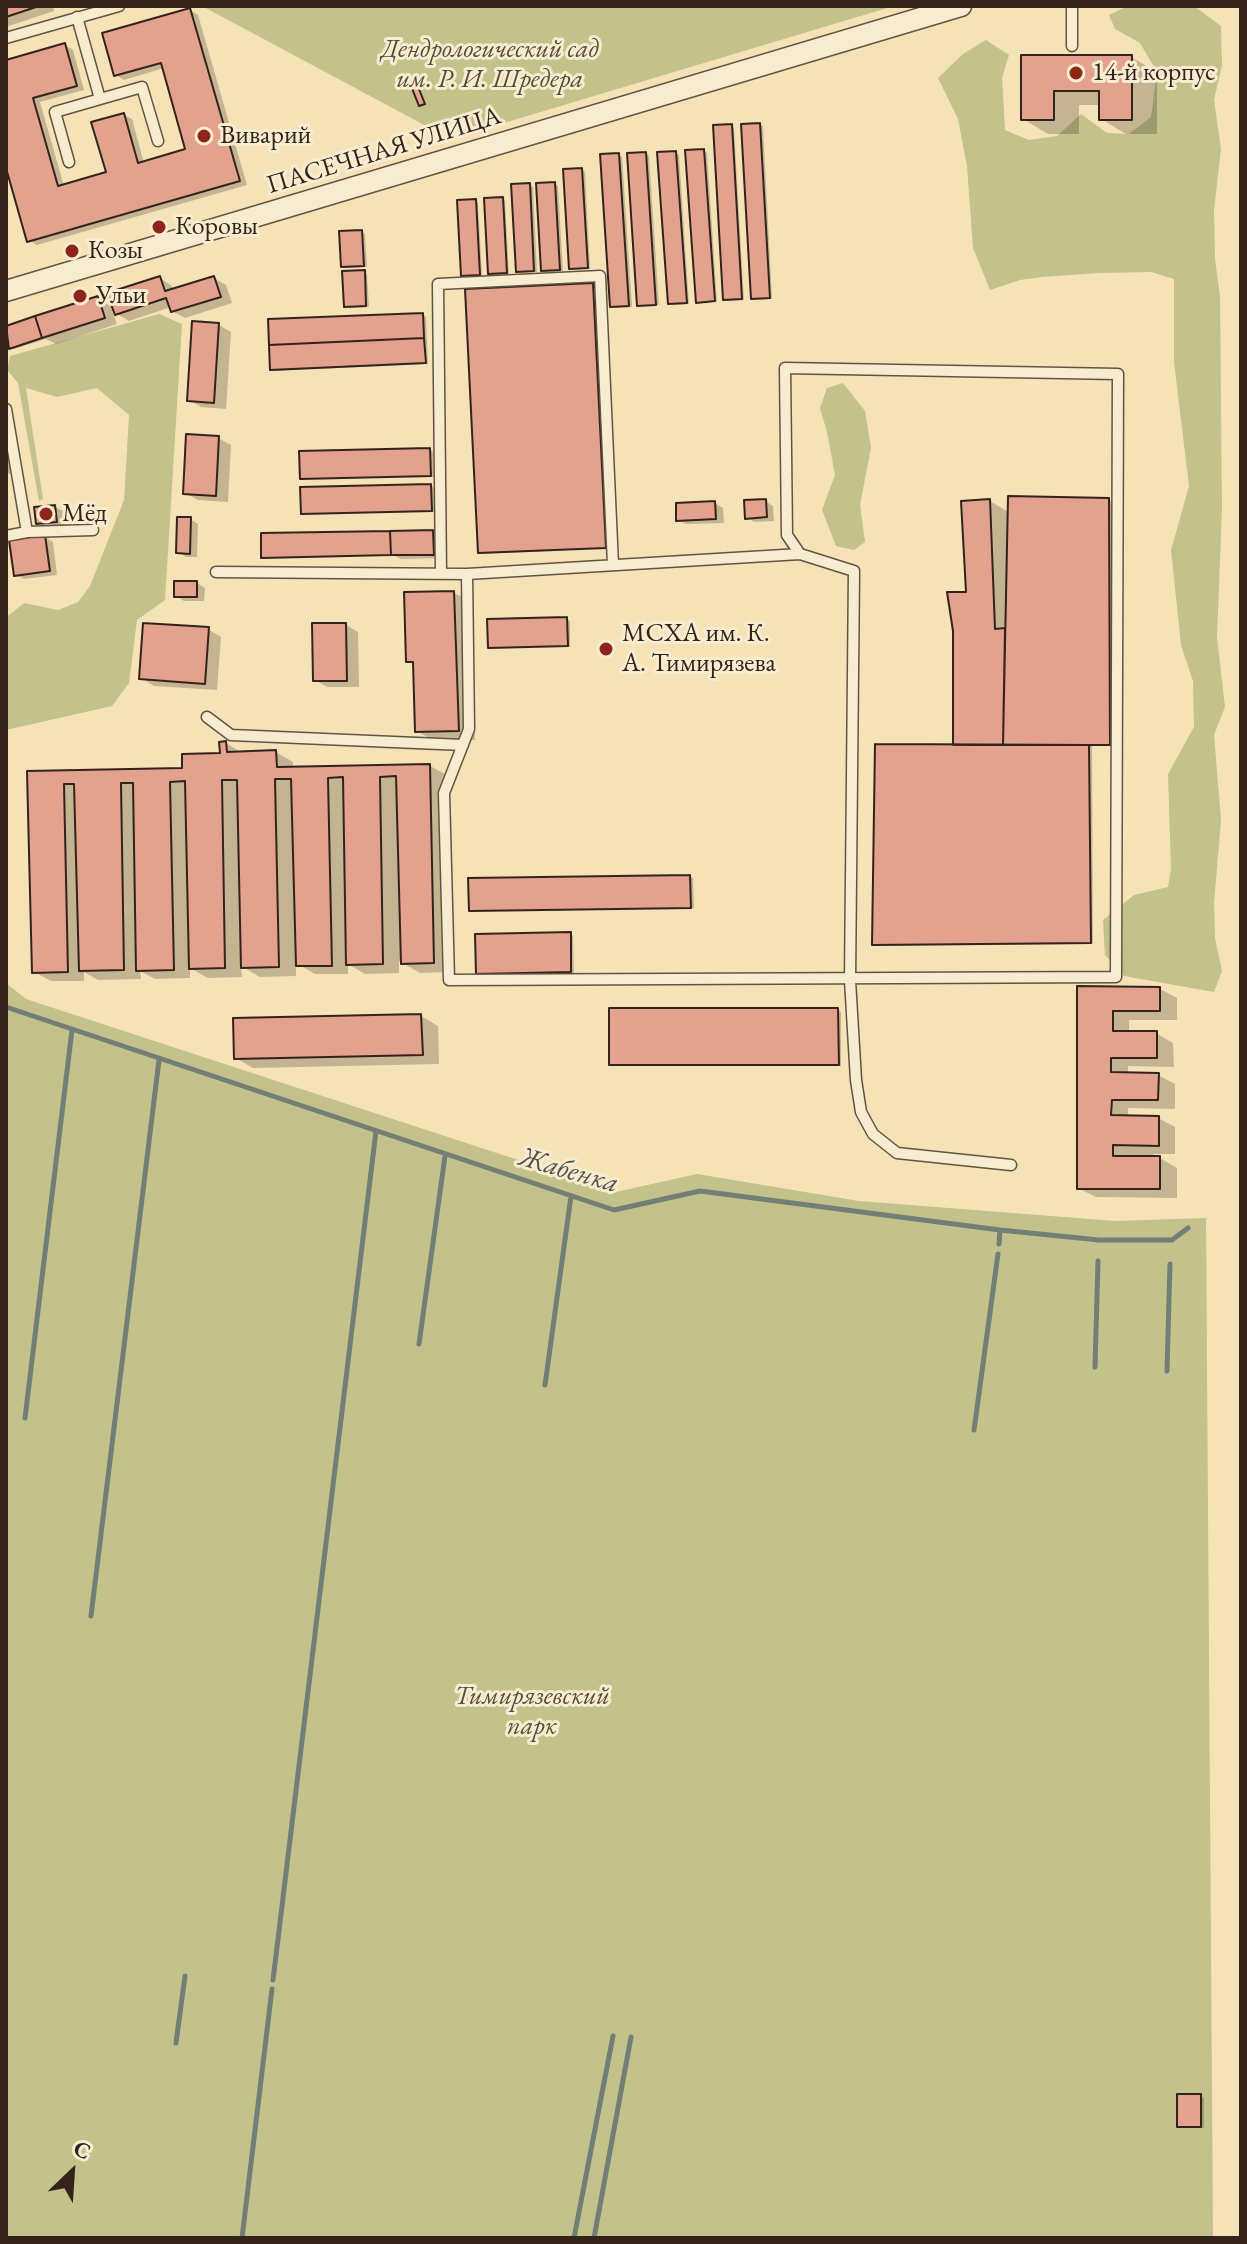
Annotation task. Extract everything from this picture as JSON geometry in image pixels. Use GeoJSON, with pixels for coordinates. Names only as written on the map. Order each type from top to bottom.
{"type":"FeatureCollection","features":[{"type":"Feature","properties":{"kind":"street","name":"ПАСЕЧНАЯ УЛИЦА"},"geometry":{"type":"LineString","coordinates":[[6,291],[961,6]]}},
{"type":"Feature","properties":{"kind":"lane"},"geometry":{"type":"LineString","coordinates":[[6,38],[119,6]]}},
{"type":"Feature","properties":{"kind":"lane"},"geometry":{"type":"LineString","coordinates":[[1072,6],[1072,46]]}},
{"type":"Feature","properties":{"kind":"lane"},"geometry":{"type":"LineString","coordinates":[[77,17],[100,99]]}},
{"type":"Feature","properties":{"kind":"lane"},"geometry":{"type":"LineString","coordinates":[[69,162],[55,112],[142,87],[158,141]]}},
{"type":"Feature","properties":{"kind":"lane"},"geometry":{"type":"LineString","coordinates":[[441,574],[438,284],[600,276],[613,565]]}},
{"type":"Feature","properties":{"kind":"lane"},"geometry":{"type":"LineString","coordinates":[[467,574],[469,729],[444,793],[449,980],[1116,977],[1118,374],[785,368],[787,535],[800,554]]}},
{"type":"Feature","properties":{"kind":"lane"},"geometry":{"type":"LineString","coordinates":[[6,409],[27,532]]}},
{"type":"Feature","properties":{"kind":"lane"},"geometry":{"type":"LineString","coordinates":[[6,536],[27,532],[93,530]]}},
{"type":"Feature","properties":{"kind":"lane"},"geometry":{"type":"LineString","coordinates":[[216,572],[467,574],[800,554],[854,571],[850,980],[861,1112],[873,1134],[897,1153],[1011,1165]]}},
{"type":"Feature","properties":{"kind":"lane"},"geometry":{"type":"LineString","coordinates":[[207,717],[231,735],[463,745]]}},
{"type":"Feature","properties":{"kind":"green space","name":"Дендрологический сад им. Р. И. Шредера"},"geometry":{"type":"Polygon","coordinates":[[[202,6],[894,6],[474,132],[460,118],[428,127],[202,6]]]}},
{"type":"Feature","properties":{"kind":"green space"},"geometry":{"type":"Polygon","coordinates":[[[1128,6],[1194,6],[1221,26],[1222,65],[1214,100],[1221,149],[1214,210],[1215,259],[1220,296],[1222,509],[1217,637],[1225,707],[1214,735],[1221,820],[1214,903],[1215,938],[1222,971],[1214,992],[1124,976],[1105,955],[1103,920],[1134,895],[1168,887],[1171,868],[1168,774],[1194,727],[1193,681],[1181,645],[1171,550],[1189,486],[1174,362],[1174,279],[1151,272],[1099,273],[1020,280],[990,290],[973,248],[967,166],[958,119],[938,78],[963,54],[986,40],[1009,55],[1002,78],[1005,130],[1029,140],[1057,136],[1081,114],[1107,133],[1129,134],[1151,117],[1157,72],[1140,43],[1115,29],[1109,15],[1128,6]]]}},
{"type":"Feature","properties":{"kind":"green space"},"geometry":{"type":"Polygon","coordinates":[[[159,314],[182,324],[165,600],[137,620],[129,683],[112,706],[6,730],[8,616],[24,603],[58,610],[78,602],[90,586],[124,500],[129,415],[97,388],[57,397],[26,388],[43,499],[39,501],[18,383],[7,370],[10,356],[159,314]]]}},
{"type":"Feature","properties":{"kind":"green space"},"geometry":{"type":"Polygon","coordinates":[[[843,383],[865,411],[871,448],[860,505],[865,542],[854,550],[836,546],[822,510],[835,475],[820,408],[827,388],[843,383]]]}},
{"type":"Feature","properties":{"kind":"green space","name":"Тимирязевский парк"},"geometry":{"type":"Polygon","coordinates":[[[6,983],[26,999],[616,1192],[697,1174],[859,1201],[1115,1221],[1206,1218],[1213,2238],[6,2238],[6,983]]]}},
{"type":"Feature","properties":{"kind":"building"},"geometry":{"type":"Polygon","coordinates":[[[6,6],[39,6],[6,17],[6,6]]]}},
{"type":"Feature","properties":{"kind":"building","name":"Виварий"},"geometry":{"type":"Polygon","coordinates":[[[190,8],[240,181],[27,242],[6,168],[6,60],[65,43],[77,86],[33,98],[58,186],[106,172],[91,122],[124,113],[138,163],[185,149],[161,63],[114,76],[102,33],[190,8]]]}},
{"type":"Feature","properties":{"kind":"building","name":"14-й корпус"},"geometry":{"type":"Polygon","coordinates":[[[1021,55],[1132,55],[1132,120],[1099,120],[1099,91],[1054,91],[1054,120],[1021,120],[1021,55]]]}},
{"type":"Feature","properties":{"kind":"building"},"geometry":{"type":"Polygon","coordinates":[[[417,84],[425,104],[419,106],[411,86],[417,84]]]}},
{"type":"Feature","properties":{"kind":"building"},"geometry":{"type":"Polygon","coordinates":[[[760,123],[770,298],[751,299],[741,124],[760,123]]]}},
{"type":"Feature","properties":{"kind":"building"},"geometry":{"type":"Polygon","coordinates":[[[732,124],[742,299],[723,300],[713,125],[732,124]]]}},
{"type":"Feature","properties":{"kind":"building"},"geometry":{"type":"Polygon","coordinates":[[[704,149],[715,301],[696,303],[685,150],[704,149]]]}},
{"type":"Feature","properties":{"kind":"building"},"geometry":{"type":"Polygon","coordinates":[[[676,151],[687,303],[668,304],[657,152],[676,151]]]}},
{"type":"Feature","properties":{"kind":"building"},"geometry":{"type":"Polygon","coordinates":[[[646,152],[656,305],[637,306],[627,153],[646,152]]]}},
{"type":"Feature","properties":{"kind":"building"},"geometry":{"type":"Polygon","coordinates":[[[619,153],[629,306],[610,307],[600,154],[619,153]]]}},
{"type":"Feature","properties":{"kind":"building"},"geometry":{"type":"Polygon","coordinates":[[[582,168],[588,268],[569,269],[563,169],[582,168]]]}},
{"type":"Feature","properties":{"kind":"building"},"geometry":{"type":"Polygon","coordinates":[[[555,182],[560,270],[541,271],[536,183],[555,182]]]}},
{"type":"Feature","properties":{"kind":"building"},"geometry":{"type":"Polygon","coordinates":[[[530,183],[534,271],[516,272],[511,184],[530,183]]]}},
{"type":"Feature","properties":{"kind":"building"},"geometry":{"type":"Polygon","coordinates":[[[503,197],[507,273],[488,274],[484,198],[503,197]]]}},
{"type":"Feature","properties":{"kind":"building"},"geometry":{"type":"Polygon","coordinates":[[[476,199],[480,275],[461,276],[457,200],[476,199]]]}},
{"type":"Feature","properties":{"kind":"building"},"geometry":{"type":"Polygon","coordinates":[[[362,230],[364,266],[341,267],[339,231],[362,230]]]}},
{"type":"Feature","properties":{"kind":"building"},"geometry":{"type":"Polygon","coordinates":[[[365,270],[366,306],[344,307],[342,271],[365,270]]]}},
{"type":"Feature","properties":{"kind":"building"},"geometry":{"type":"Polygon","coordinates":[[[160,276],[165,291],[214,276],[221,297],[171,312],[166,298],[115,315],[107,293],[160,276]]]}},
{"type":"Feature","properties":{"kind":"building"},"geometry":{"type":"Polygon","coordinates":[[[593,283],[606,548],[478,553],[465,289],[593,283]]]}},
{"type":"Feature","properties":{"kind":"building"},"geometry":{"type":"Polygon","coordinates":[[[98,296],[105,318],[42,338],[35,316],[98,296]]]}},
{"type":"Feature","properties":{"kind":"building"},"geometry":{"type":"Polygon","coordinates":[[[423,313],[424,338],[269,345],[268,319],[423,313]]]}},
{"type":"Feature","properties":{"kind":"building"},"geometry":{"type":"Polygon","coordinates":[[[35,316],[42,338],[9,349],[6,326],[35,316]]]}},
{"type":"Feature","properties":{"kind":"building"},"geometry":{"type":"Polygon","coordinates":[[[192,321],[219,323],[214,403],[187,401],[192,321]]]}},
{"type":"Feature","properties":{"kind":"building"},"geometry":{"type":"Polygon","coordinates":[[[424,338],[426,363],[270,370],[269,345],[424,338]]]}},
{"type":"Feature","properties":{"kind":"building"},"geometry":{"type":"Polygon","coordinates":[[[186,434],[219,436],[216,496],[183,494],[186,434]]]}},
{"type":"Feature","properties":{"kind":"building"},"geometry":{"type":"Polygon","coordinates":[[[430,448],[431,476],[300,479],[299,451],[430,448]]]}},
{"type":"Feature","properties":{"kind":"building"},"geometry":{"type":"Polygon","coordinates":[[[431,484],[432,511],[301,514],[300,487],[431,484]]]}},
{"type":"Feature","properties":{"kind":"building"},"geometry":{"type":"Polygon","coordinates":[[[1008,496],[1109,498],[1110,745],[1003,745],[1008,496]]]}},
{"type":"Feature","properties":{"kind":"building"},"geometry":{"type":"Polygon","coordinates":[[[766,499],[767,517],[745,519],[744,500],[766,499]]]}},
{"type":"Feature","properties":{"kind":"building"},"geometry":{"type":"Polygon","coordinates":[[[990,499],[995,629],[1005,628],[1003,745],[953,745],[953,631],[947,592],[966,592],[961,501],[990,499]]]}},
{"type":"Feature","properties":{"kind":"building"},"geometry":{"type":"Polygon","coordinates":[[[715,501],[716,519],[676,521],[676,503],[715,501]]]}},
{"type":"Feature","properties":{"kind":"building","name":"Мёд"},"geometry":{"type":"Polygon","coordinates":[[[55,505],[57,522],[36,524],[34,507],[55,505]]]}},
{"type":"Feature","properties":{"kind":"building"},"geometry":{"type":"Polygon","coordinates":[[[177,517],[191,517],[190,554],[176,553],[177,517]]]}},
{"type":"Feature","properties":{"kind":"building"},"geometry":{"type":"Polygon","coordinates":[[[433,530],[434,555],[391,555],[390,531],[433,530]]]}},
{"type":"Feature","properties":{"kind":"building"},"geometry":{"type":"Polygon","coordinates":[[[390,531],[391,555],[261,558],[261,533],[390,531]]]}},
{"type":"Feature","properties":{"kind":"building"},"geometry":{"type":"Polygon","coordinates":[[[45,535],[50,571],[14,576],[9,540],[45,535]]]}},
{"type":"Feature","properties":{"kind":"building"},"geometry":{"type":"Polygon","coordinates":[[[174,581],[197,581],[197,597],[174,597],[174,581]]]}},
{"type":"Feature","properties":{"kind":"building"},"geometry":{"type":"Polygon","coordinates":[[[454,591],[459,731],[415,732],[413,662],[406,662],[404,592],[454,591]]]}},
{"type":"Feature","properties":{"kind":"building"},"geometry":{"type":"Polygon","coordinates":[[[567,617],[568,646],[488,648],[487,619],[567,617]]]}},
{"type":"Feature","properties":{"kind":"building"},"geometry":{"type":"Polygon","coordinates":[[[143,623],[209,627],[205,684],[139,679],[143,623]]]}},
{"type":"Feature","properties":{"kind":"building"},"geometry":{"type":"Polygon","coordinates":[[[312,623],[346,623],[347,681],[313,681],[312,623]]]}},
{"type":"Feature","properties":{"kind":"building"},"geometry":{"type":"Polygon","coordinates":[[[226,741],[227,752],[276,750],[277,767],[430,764],[434,963],[401,964],[396,776],[380,777],[383,964],[346,965],[343,777],[328,778],[332,966],[296,966],[291,779],[275,779],[279,967],[241,968],[237,780],[222,780],[225,968],[189,969],[185,781],[170,782],[174,970],[136,971],[133,783],[121,783],[124,970],[79,971],[74,784],[64,784],[68,972],[32,973],[27,771],[182,768],[182,754],[220,753],[219,742],[226,741]]]}},
{"type":"Feature","properties":{"kind":"building"},"geometry":{"type":"Polygon","coordinates":[[[875,744],[1089,745],[1091,943],[872,945],[875,744]]]}},
{"type":"Feature","properties":{"kind":"building"},"geometry":{"type":"Polygon","coordinates":[[[690,875],[691,908],[469,911],[468,878],[690,875]]]}},
{"type":"Feature","properties":{"kind":"building"},"geometry":{"type":"Polygon","coordinates":[[[571,932],[571,972],[476,974],[475,934],[571,932]]]}},
{"type":"Feature","properties":{"kind":"building"},"geometry":{"type":"Polygon","coordinates":[[[1077,986],[1160,987],[1160,1011],[1113,1011],[1113,1031],[1157,1031],[1157,1058],[1111,1058],[1111,1072],[1159,1073],[1158,1100],[1112,1100],[1111,1115],[1159,1116],[1159,1146],[1113,1145],[1113,1156],[1160,1156],[1160,1189],[1077,1189],[1077,986]]]}},
{"type":"Feature","properties":{"kind":"building"},"geometry":{"type":"Polygon","coordinates":[[[609,1008],[838,1008],[839,1065],[609,1065],[609,1008]]]}},
{"type":"Feature","properties":{"kind":"building"},"geometry":{"type":"Polygon","coordinates":[[[421,1014],[423,1055],[234,1059],[233,1018],[421,1014]]]}},
{"type":"Feature","properties":{"kind":"building"},"geometry":{"type":"Polygon","coordinates":[[[1177,2094],[1201,2094],[1201,2127],[1177,2127],[1177,2094]]]}},
{"type":"Feature","properties":{"kind":"waterway","name":"Жабенка"},"geometry":{"type":"LineString","coordinates":[[6,1007],[614,1210],[700,1191],[1099,1240],[1172,1240],[1188,1228]]}},
{"type":"Feature","properties":{"kind":"waterway"},"geometry":{"type":"LineString","coordinates":[[25,1418],[72,1030]]}},
{"type":"Feature","properties":{"kind":"waterway"},"geometry":{"type":"LineString","coordinates":[[91,1616],[159,1060]]}},
{"type":"Feature","properties":{"kind":"waterway"},"geometry":{"type":"LineString","coordinates":[[273,1980],[376,1131]]}},
{"type":"Feature","properties":{"kind":"waterway"},"geometry":{"type":"LineString","coordinates":[[419,1344],[445,1156]]}},
{"type":"Feature","properties":{"kind":"waterway"},"geometry":{"type":"LineString","coordinates":[[545,1385],[571,1196]]}},
{"type":"Feature","properties":{"kind":"waterway"},"geometry":{"type":"LineString","coordinates":[[999,1244],[1000,1230]]}},
{"type":"Feature","properties":{"kind":"waterway"},"geometry":{"type":"LineString","coordinates":[[974,1430],[998,1254]]}},
{"type":"Feature","properties":{"kind":"waterway"},"geometry":{"type":"LineString","coordinates":[[1095,1367],[1098,1261]]}},
{"type":"Feature","properties":{"kind":"waterway"},"geometry":{"type":"LineString","coordinates":[[1167,1371],[1170,1264]]}},
{"type":"Feature","properties":{"kind":"waterway"},"geometry":{"type":"LineString","coordinates":[[176,2043],[185,1976]]}},
{"type":"Feature","properties":{"kind":"waterway"},"geometry":{"type":"LineString","coordinates":[[242,2238],[272,1989]]}},
{"type":"Feature","properties":{"kind":"waterway"},"geometry":{"type":"LineString","coordinates":[[574,2238],[613,2036]]}},
{"type":"Feature","properties":{"kind":"waterway"},"geometry":{"type":"LineString","coordinates":[[594,2238],[631,2037]]}},
{"type":"Feature","properties":{"kind":"place","name":"14-й корпус"},"geometry":{"type":"Point","coordinates":[1076,73]}},
{"type":"Feature","properties":{"kind":"place","name":"Виварий"},"geometry":{"type":"Point","coordinates":[204,136]}},
{"type":"Feature","properties":{"kind":"place","name":"Коровы"},"geometry":{"type":"Point","coordinates":[159,227]}},
{"type":"Feature","properties":{"kind":"place","name":"Козы"},"geometry":{"type":"Point","coordinates":[72,251]}},
{"type":"Feature","properties":{"kind":"place","name":"Ульи"},"geometry":{"type":"Point","coordinates":[80,296]}},
{"type":"Feature","properties":{"kind":"place","name":"Мёд"},"geometry":{"type":"Point","coordinates":[46,514]}},
{"type":"Feature","properties":{"kind":"place","name":"МСХА им. К. А. Тимирязева"},"geometry":{"type":"Point","coordinates":[606,649]}}]}
